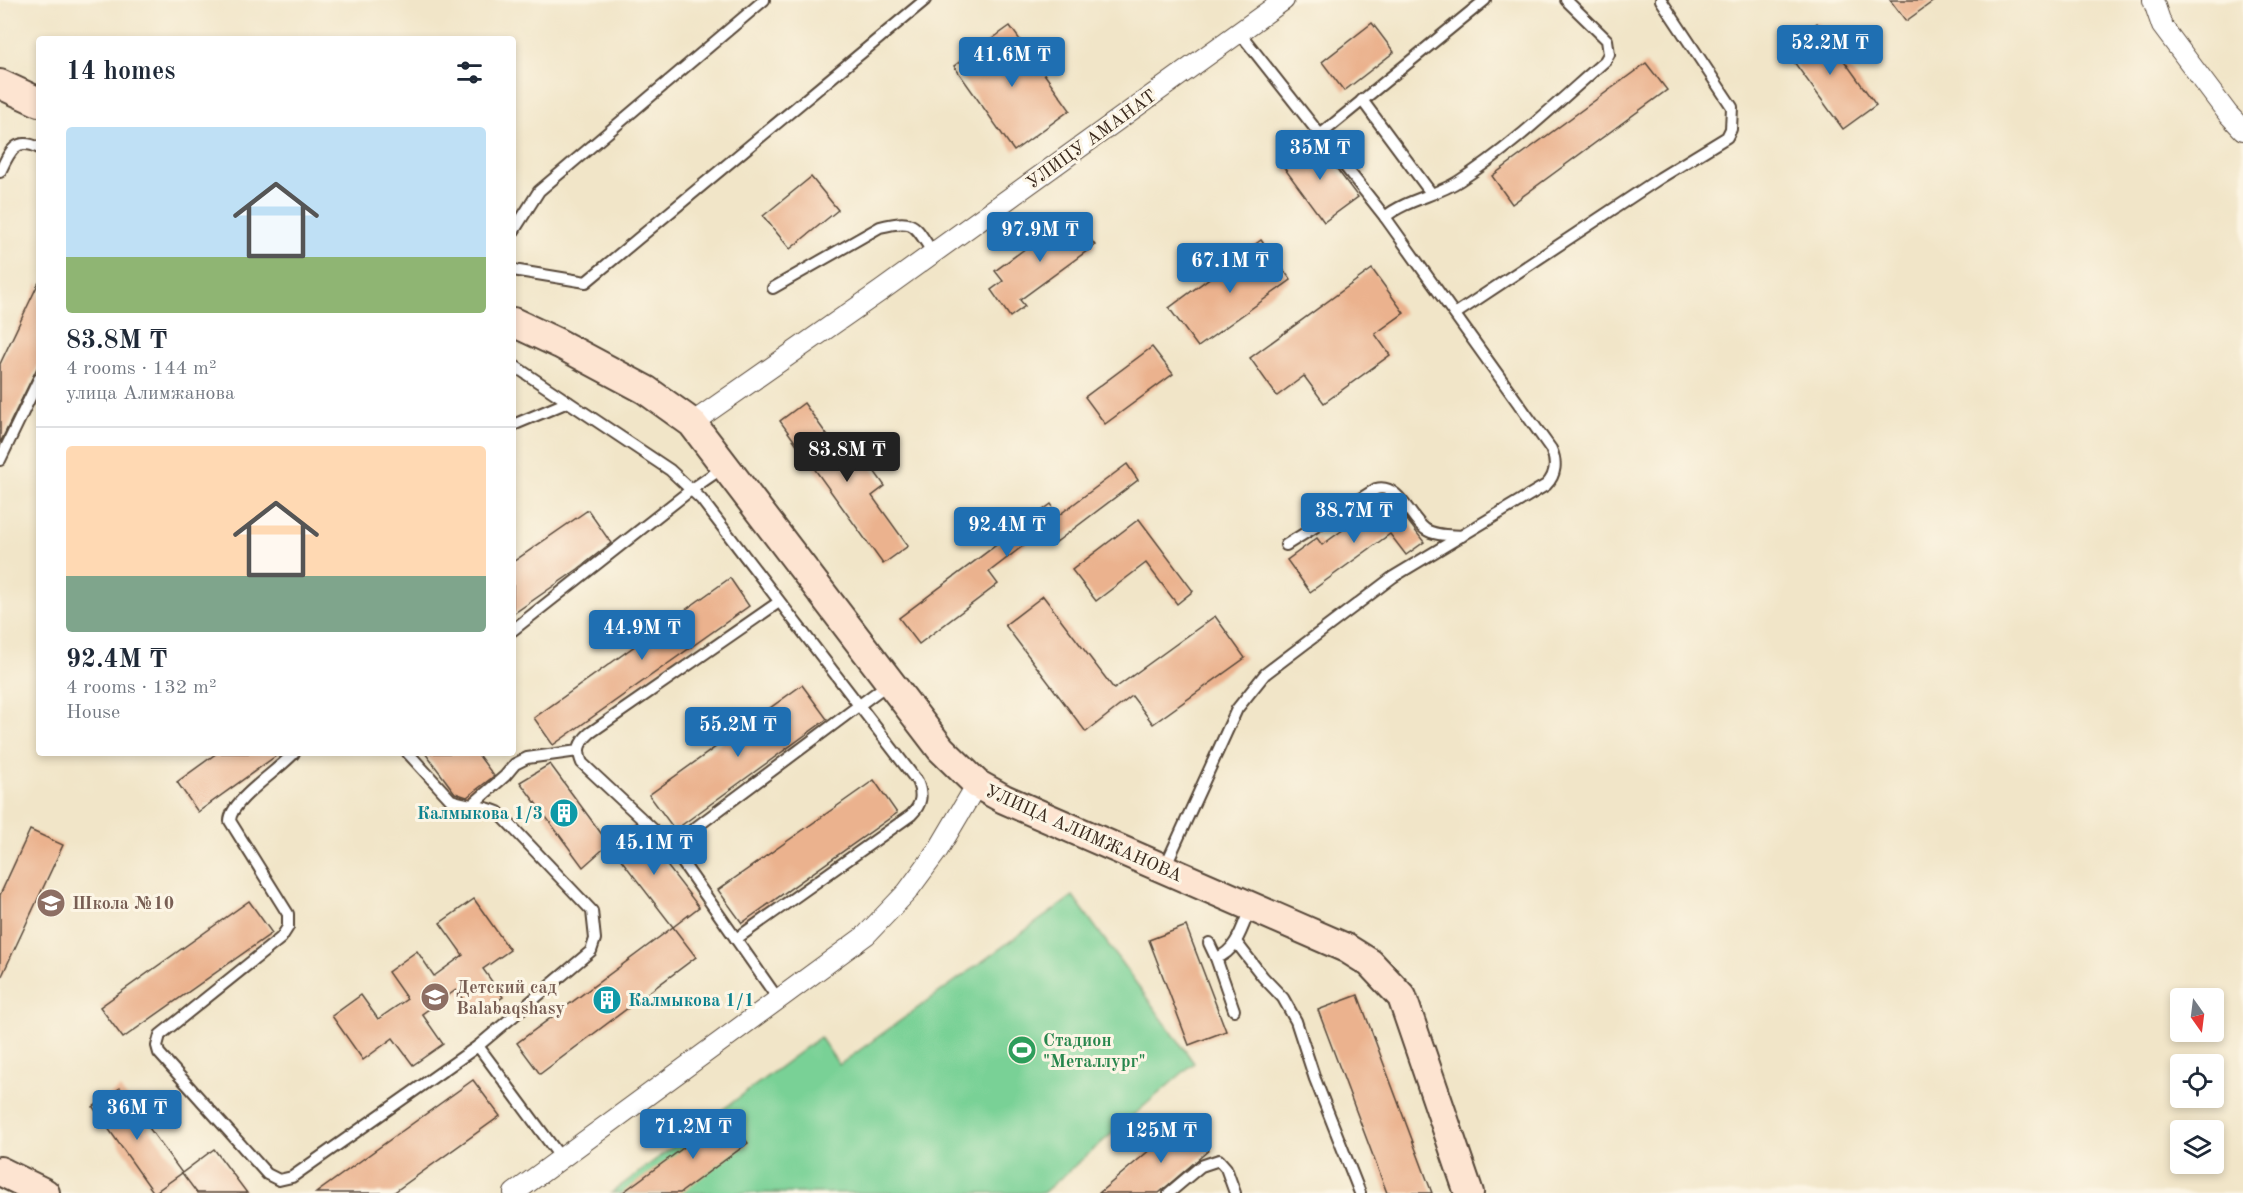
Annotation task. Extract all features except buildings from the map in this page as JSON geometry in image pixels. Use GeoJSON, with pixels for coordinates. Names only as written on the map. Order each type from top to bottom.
{"type":"FeatureCollection","features":[{"type":"Feature","properties":{"kind":"street","name":"УЛИЦУ АМАНАТ"},"geometry":{"type":"LineString","coordinates":[[692,423],[1284,0]]}},
{"type":"Feature","properties":{"kind":"street"},"geometry":{"type":"LineString","coordinates":[[2153,0],[2162,26],[2228,114],[2243,130]]}},
{"type":"Feature","properties":{"kind":"street"},"geometry":{"type":"LineString","coordinates":[[0,84],[36,101]]}},
{"type":"Feature","properties":{"kind":"street","name":"УЛИЦА АЛИМЖАНОВА"},"geometry":{"type":"LineString","coordinates":[[516,323],[646,390],[692,423],[941,749],[976,784],[1004,799],[1346,948],[1370,963],[1402,997],[1469,1193]]}},
{"type":"Feature","properties":{"kind":"street"},"geometry":{"type":"LineString","coordinates":[[514,1193],[866,935],[907,892],[938,850],[976,784]]}},
{"type":"Feature","properties":{"kind":"street"},"geometry":{"type":"LineString","coordinates":[[0,1171],[45,1193]]}},
{"type":"Feature","properties":{"kind":"lane"},"geometry":{"type":"LineString","coordinates":[[516,227],[539,191],[764,0]]}},
{"type":"Feature","properties":{"kind":"lane"},"geometry":{"type":"LineString","coordinates":[[516,270],[586,282],[925,0]]}},
{"type":"Feature","properties":{"kind":"lane"},"geometry":{"type":"LineString","coordinates":[[1320,135],[1485,0]]}},
{"type":"Feature","properties":{"kind":"lane"},"geometry":{"type":"LineString","coordinates":[[1385,216],[1398,206],[1456,183],[1485,164],[1605,61],[1609,54],[1607,39],[1566,0]]}},
{"type":"Feature","properties":{"kind":"lane"},"geometry":{"type":"LineString","coordinates":[[1455,314],[1660,177],[1726,137],[1731,129],[1733,117],[1728,98],[1661,0]]}},
{"type":"Feature","properties":{"kind":"lane"},"geometry":{"type":"LineString","coordinates":[[1164,869],[1237,709],[1265,674],[1393,577],[1546,485],[1554,475],[1555,460],[1551,449],[1385,216],[1239,32]]}},
{"type":"Feature","properties":{"kind":"lane"},"geometry":{"type":"LineString","coordinates":[[1362,100],[1431,193]]}},
{"type":"Feature","properties":{"kind":"lane"},"geometry":{"type":"LineString","coordinates":[[0,172],[9,153],[18,145],[29,143],[36,146]]}},
{"type":"Feature","properties":{"kind":"lane"},"geometry":{"type":"LineString","coordinates":[[772,288],[880,227],[893,224],[905,222],[915,226],[933,253]]}},
{"type":"Feature","properties":{"kind":"lane"},"geometry":{"type":"LineString","coordinates":[[516,367],[670,470],[692,489],[917,781],[922,795],[917,808],[736,939]]}},
{"type":"Feature","properties":{"kind":"lane"},"geometry":{"type":"LineString","coordinates":[[0,460],[36,385]]}},
{"type":"Feature","properties":{"kind":"lane"},"geometry":{"type":"LineString","coordinates":[[516,424],[568,402]]}},
{"type":"Feature","properties":{"kind":"lane"},"geometry":{"type":"LineString","coordinates":[[516,628],[692,489],[724,467]]}},
{"type":"Feature","properties":{"kind":"lane"},"geometry":{"type":"LineString","coordinates":[[1286,545],[1381,488],[1394,492],[1426,529],[1436,534],[1463,536]]}},
{"type":"Feature","properties":{"kind":"lane"},"geometry":{"type":"LineString","coordinates":[[778,999],[671,846],[582,763],[578,751],[580,741],[590,733],[779,602]]}},
{"type":"Feature","properties":{"kind":"lane"},"geometry":{"type":"LineString","coordinates":[[671,846],[891,681]]}},
{"type":"Feature","properties":{"kind":"lane"},"geometry":{"type":"LineString","coordinates":[[473,804],[515,765],[527,758],[578,751]]}},
{"type":"Feature","properties":{"kind":"lane"},"geometry":{"type":"LineString","coordinates":[[291,756],[239,801],[230,816],[230,821],[240,839],[288,914],[288,927],[281,938],[160,1035],[157,1046],[159,1053],[267,1174],[279,1180],[285,1180],[478,1046],[591,951],[596,939],[592,911],[498,812],[487,807],[451,800],[411,756]]}},
{"type":"Feature","properties":{"kind":"lane"},"geometry":{"type":"LineString","coordinates":[[1215,958],[1224,956],[1236,942],[1251,906]]}},
{"type":"Feature","properties":{"kind":"lane"},"geometry":{"type":"LineString","coordinates":[[1236,942],[1263,977],[1283,998],[1296,1021],[1315,1079],[1360,1193]]}},
{"type":"Feature","properties":{"kind":"lane"},"geometry":{"type":"LineString","coordinates":[[1209,943],[1234,1010]]}},
{"type":"Feature","properties":{"kind":"lane"},"geometry":{"type":"LineString","coordinates":[[478,1046],[561,1158]]}},
{"type":"Feature","properties":{"kind":"lane"},"geometry":{"type":"LineString","coordinates":[[1169,1193],[1202,1166],[1219,1160],[1226,1168],[1235,1193]]}},
{"type":"Feature","properties":{"kind":"green space","name":"Стадион \"Металлург\""},"geometry":{"type":"Polygon","coordinates":[[[1073,896],[1194,1063],[1043,1193],[611,1193],[820,1037],[839,1065],[1073,896]]]}},
{"type":"Feature","properties":{"kind":"place","name":"Калмыкова 1/3"},"geometry":{"type":"Point","coordinates":[564,813]}},
{"type":"Feature","properties":{"kind":"place","name":"Школа №10"},"geometry":{"type":"Point","coordinates":[51,903]}},
{"type":"Feature","properties":{"kind":"place","name":"Детский сад Balabaqshasy"},"geometry":{"type":"Point","coordinates":[435,997]}},
{"type":"Feature","properties":{"kind":"place","name":"Калмыкова 1/1"},"geometry":{"type":"Point","coordinates":[607,1000]}},
{"type":"Feature","properties":{"kind":"place","name":"Стадион \"Металлург\""},"geometry":{"type":"Point","coordinates":[1022,1050]}}]}
